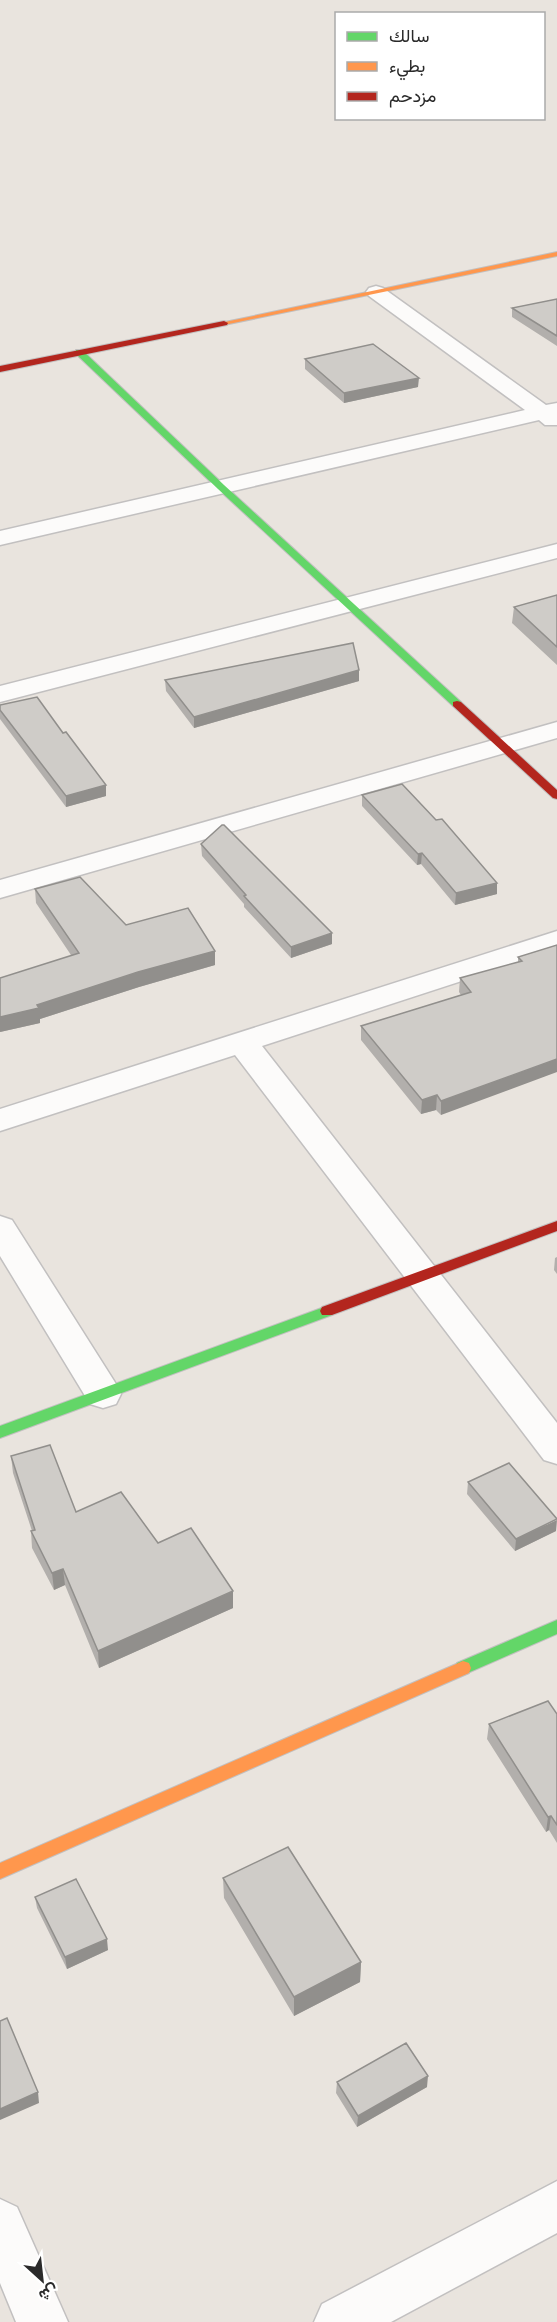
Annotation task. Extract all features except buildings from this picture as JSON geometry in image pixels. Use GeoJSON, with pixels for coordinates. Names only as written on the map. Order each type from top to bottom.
{"type":"FeatureCollection","features":[{"type":"Feature","properties":{"kind":"street"},"geometry":{"type":"LineString","coordinates":[[0,369],[557,254]]}},
{"type":"Feature","properties":{"kind":"street"},"geometry":{"type":"LineString","coordinates":[[376,292],[552,415]]}},
{"type":"Feature","properties":{"kind":"street"},"geometry":{"type":"LineString","coordinates":[[79,352],[221,487],[557,796]]}},
{"type":"Feature","properties":{"kind":"street"},"geometry":{"type":"LineString","coordinates":[[0,538],[552,415]]}},
{"type":"Feature","properties":{"kind":"street"},"geometry":{"type":"LineString","coordinates":[[0,694],[557,551]]}},
{"type":"Feature","properties":{"kind":"street"},"geometry":{"type":"LineString","coordinates":[[0,889],[557,730]]}},
{"type":"Feature","properties":{"kind":"street"},"geometry":{"type":"LineString","coordinates":[[0,1120],[557,940]]}},
{"type":"Feature","properties":{"kind":"street"},"geometry":{"type":"LineString","coordinates":[[242,1042],[557,1450]]}},
{"type":"Feature","properties":{"kind":"street"},"geometry":{"type":"LineString","coordinates":[[0,1432],[557,1226]]}},
{"type":"Feature","properties":{"kind":"street"},"geometry":{"type":"LineString","coordinates":[[0,1228],[103,1394]]}},
{"type":"Feature","properties":{"kind":"street"},"geometry":{"type":"LineString","coordinates":[[0,1870],[557,1627]]}},
{"type":"Feature","properties":{"kind":"street"},"geometry":{"type":"LineString","coordinates":[[340,2322],[557,2206]]}},
{"type":"Feature","properties":{"kind":"street"},"geometry":{"type":"LineString","coordinates":[[0,2224],[42,2322]]}},
{"type":"Feature","properties":{"kind":"traffic: fast"},"geometry":{"type":"LineString","coordinates":[[79,352],[221,487],[457,704]]}},
{"type":"Feature","properties":{"kind":"traffic: fast"},"geometry":{"type":"LineString","coordinates":[[0,1432],[327,1311]]}},
{"type":"Feature","properties":{"kind":"traffic: fast"},"geometry":{"type":"LineString","coordinates":[[463,1668],[557,1627]]}},
{"type":"Feature","properties":{"kind":"traffic: slow"},"geometry":{"type":"LineString","coordinates":[[224,323],[557,254]]}},
{"type":"Feature","properties":{"kind":"traffic: slow"},"geometry":{"type":"LineString","coordinates":[[0,1871],[463,1668]]}},
{"type":"Feature","properties":{"kind":"traffic: jam"},"geometry":{"type":"LineString","coordinates":[[0,369],[224,323]]}},
{"type":"Feature","properties":{"kind":"traffic: jam"},"geometry":{"type":"LineString","coordinates":[[457,704],[557,796]]}},
{"type":"Feature","properties":{"kind":"traffic: jam"},"geometry":{"type":"LineString","coordinates":[[327,1311],[557,1226]]}}]}
